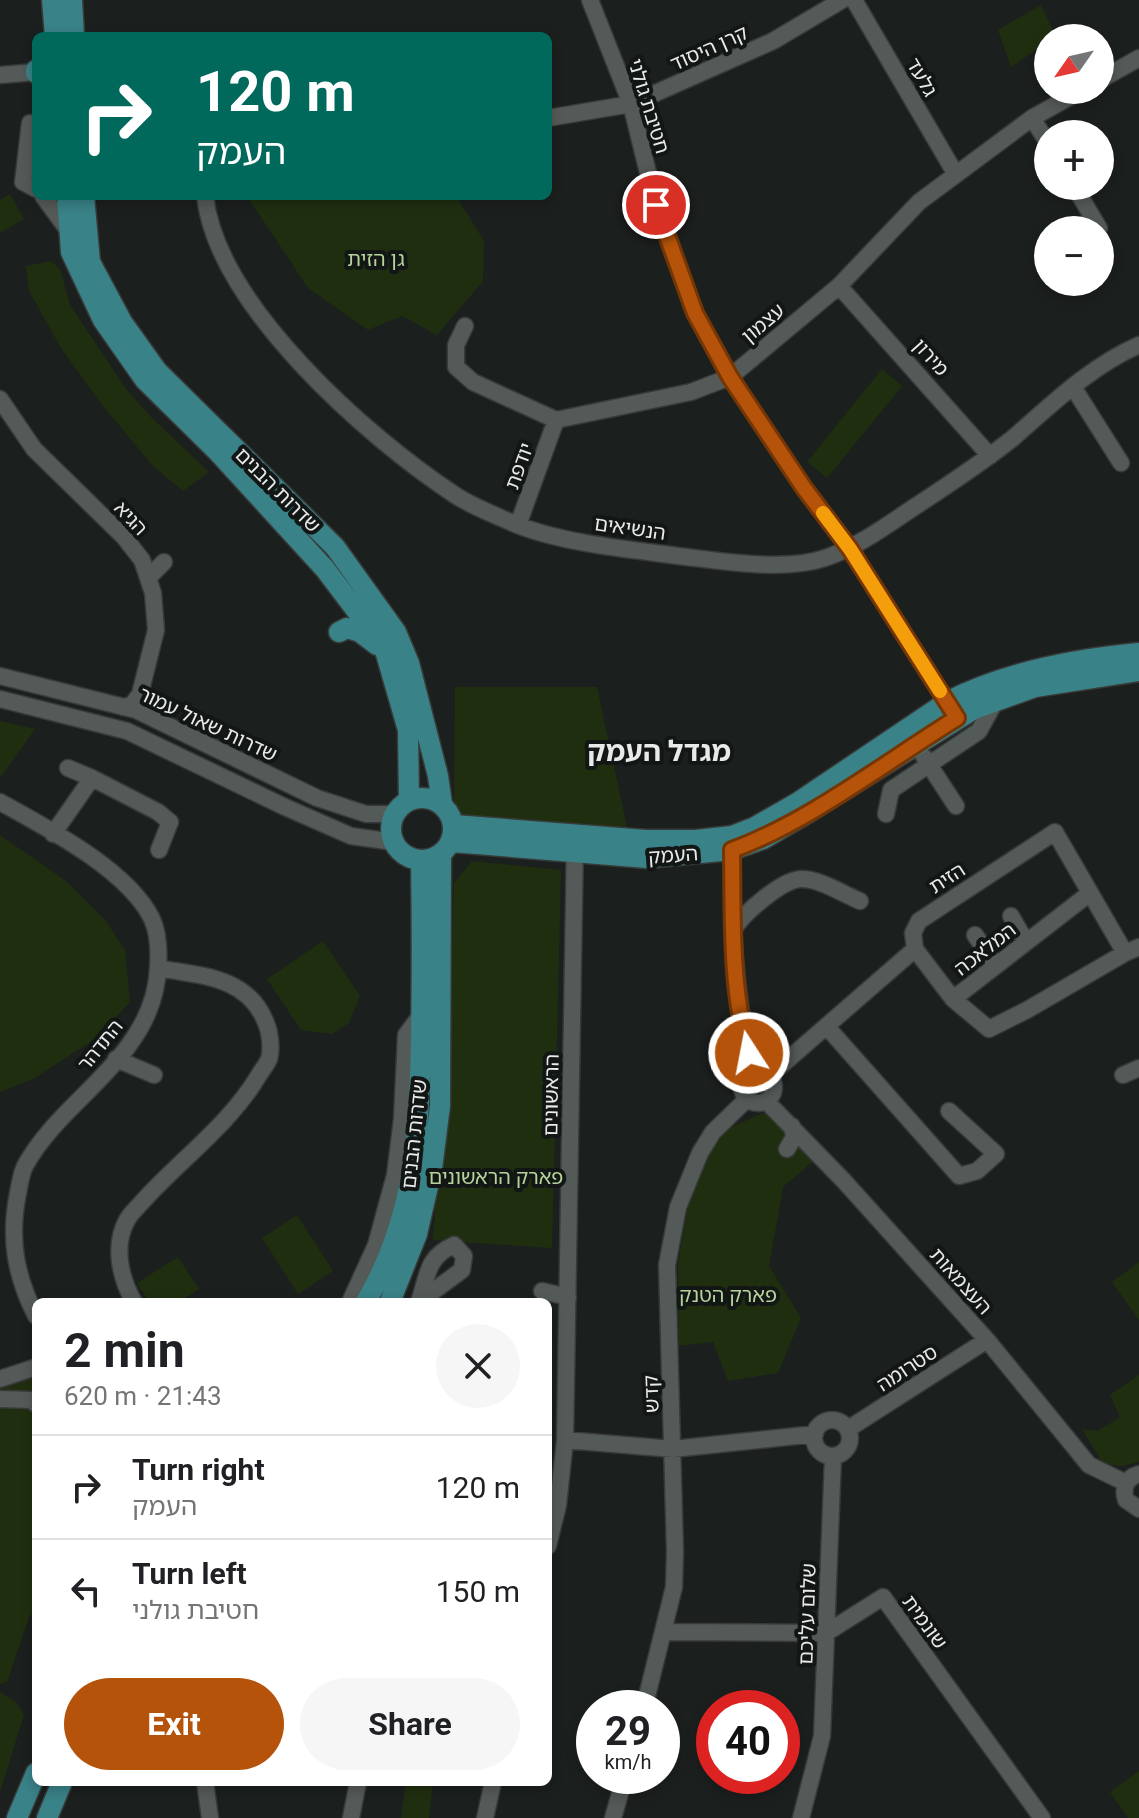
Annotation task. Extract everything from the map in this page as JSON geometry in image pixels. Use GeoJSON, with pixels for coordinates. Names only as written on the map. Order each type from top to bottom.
{"type":"FeatureCollection","features":[{"type":"Feature","properties":{"kind":"main road"},"geometry":{"type":"LineString","coordinates":[[52,0],[55,32]]}},
{"type":"Feature","properties":{"kind":"main road"},"geometry":{"type":"LineString","coordinates":[[72,0],[74,32]]}},
{"type":"Feature","properties":{"kind":"main road","name":"שדרות הבנים"},"geometry":{"type":"LineString","coordinates":[[67,200],[71,252],[103,320],[145,380],[218,452],[315,557],[384,647],[408,730],[402,807]]}},
{"type":"Feature","properties":{"kind":"main road","name":"שדרות הבנים"},"geometry":{"type":"LineString","coordinates":[[84,200],[90,262],[122,322],[157,371],[335,547],[396,632],[409,663],[438,776],[442,804]]}},
{"type":"Feature","properties":{"kind":"main road","name":"העמק"},"geometry":{"type":"LineString","coordinates":[[449,841],[575,844],[696,840],[732,843],[952,710],[965,693],[1035,670],[1139,653]]}},
{"type":"Feature","properties":{"kind":"main road","name":"העמק"},"geometry":{"type":"LineString","coordinates":[[952,710],[1035,687],[1139,671]]}},
{"type":"Feature","properties":{"kind":"main road"},"geometry":{"type":"LineString","coordinates":[[420,798],[442,804],[452,817],[449,841],[421,861],[400,852],[391,833],[402,807],[420,798]]}},
{"type":"Feature","properties":{"kind":"main road","name":"שדרות הבנים"},"geometry":{"type":"LineString","coordinates":[[392,1298],[417,1234],[432,1169],[440,1106],[449,841]]}},
{"type":"Feature","properties":{"kind":"main road","name":"שדרות הבנים"},"geometry":{"type":"LineString","coordinates":[[368,1298],[397,1236],[414,1175],[419,1117],[421,861]]}},
{"type":"Feature","properties":{"kind":"main road"},"geometry":{"type":"LineString","coordinates":[[17,1818],[32,1782]]}},
{"type":"Feature","properties":{"kind":"main road"},"geometry":{"type":"LineString","coordinates":[[47,1818],[60,1786]]}},
{"type":"Feature","properties":{"kind":"street","name":"חטיבת גולני"},"geometry":{"type":"LineString","coordinates":[[590,0],[631,104],[656,205],[695,313],[730,377],[804,488],[850,549],[952,710]]}},
{"type":"Feature","properties":{"kind":"street","name":"קרן היסוד"},"geometry":{"type":"LineString","coordinates":[[552,117],[631,104],[773,41],[842,0]]}},
{"type":"Feature","properties":{"kind":"street","name":"גלעד"},"geometry":{"type":"LineString","coordinates":[[854,0],[955,173]]}},
{"type":"Feature","properties":{"kind":"street"},"geometry":{"type":"LineString","coordinates":[[1114,72],[1139,58]]}},
{"type":"Feature","properties":{"kind":"street"},"geometry":{"type":"LineString","coordinates":[[0,75],[32,72]]}},
{"type":"Feature","properties":{"kind":"street","name":"עצמון"},"geometry":{"type":"LineString","coordinates":[[556,420],[691,392],[730,377],[839,286],[919,202],[1032,118],[1057,104]]}},
{"type":"Feature","properties":{"kind":"street"},"geometry":{"type":"LineString","coordinates":[[30,123],[23,182],[32,187]]}},
{"type":"Feature","properties":{"kind":"street"},"geometry":{"type":"LineString","coordinates":[[46,200],[69,233]]}},
{"type":"Feature","properties":{"kind":"street","name":"הנשיאים"},"geometry":{"type":"LineString","coordinates":[[206,200],[208,219],[222,253],[247,296],[280,340],[330,393],[397,452],[458,497],[518,525],[591,544],[729,563],[820,560],[850,549],[990,456],[1073,387],[1139,345]]}},
{"type":"Feature","properties":{"kind":"street","name":"מירון"},"geometry":{"type":"LineString","coordinates":[[839,286],[990,456]]}},
{"type":"Feature","properties":{"kind":"street"},"geometry":{"type":"LineString","coordinates":[[465,326],[456,345],[456,367],[473,382],[556,420]]}},
{"type":"Feature","properties":{"kind":"street"},"geometry":{"type":"LineString","coordinates":[[1073,387],[1121,463]]}},
{"type":"Feature","properties":{"kind":"street","name":"הגיא"},"geometry":{"type":"LineString","coordinates":[[0,399],[34,449],[124,537],[142,560],[153,593],[156,630],[140,694]]}},
{"type":"Feature","properties":{"kind":"street","name":"יודפת"},"geometry":{"type":"LineString","coordinates":[[518,525],[556,420]]}},
{"type":"Feature","properties":{"kind":"street"},"geometry":{"type":"LineString","coordinates":[[148,578],[164,562]]}},
{"type":"Feature","properties":{"kind":"street","name":"שדרות שאול עמור"},"geometry":{"type":"LineString","coordinates":[[0,676],[123,707],[155,719],[317,798],[366,814],[402,807]]}},
{"type":"Feature","properties":{"kind":"street"},"geometry":{"type":"LineString","coordinates":[[123,707],[132,705],[140,694]]}},
{"type":"Feature","properties":{"kind":"street"},"geometry":{"type":"LineString","coordinates":[[140,694],[143,707],[155,719]]}},
{"type":"Feature","properties":{"kind":"street","name":"שדרות שאול עמור"},"geometry":{"type":"LineString","coordinates":[[0,699],[127,731],[351,836],[394,842]]}},
{"type":"Feature","properties":{"kind":"street"},"geometry":{"type":"LineString","coordinates":[[886,814],[891,790],[979,731],[996,700]]}},
{"type":"Feature","properties":{"kind":"street"},"geometry":{"type":"LineString","coordinates":[[910,737],[956,806]]}},
{"type":"Feature","properties":{"kind":"street"},"geometry":{"type":"LineString","coordinates":[[68,768],[158,812],[170,822],[159,850]]}},
{"type":"Feature","properties":{"kind":"street"},"geometry":{"type":"LineString","coordinates":[[53,834],[92,778]]}},
{"type":"Feature","properties":{"kind":"street","name":"התדהר"},"geometry":{"type":"LineString","coordinates":[[0,802],[102,863],[134,892],[153,921],[158,954],[158,984],[146,1017],[129,1045],[47,1134],[24,1166],[14,1215],[14,1257],[32,1305]]}},
{"type":"Feature","properties":{"kind":"street","name":"הזית"},"geometry":{"type":"LineString","coordinates":[[762,1073],[827,1027],[915,949],[913,933],[919,921],[1055,832],[1090,893],[1132,950]]}},
{"type":"Feature","properties":{"kind":"street"},"geometry":{"type":"LineString","coordinates":[[732,843],[733,930],[743,1035],[762,1073],[774,1089],[766,1101],[756,1103],[747,1099],[742,1085],[746,1076],[762,1073]]}},
{"type":"Feature","properties":{"kind":"street","name":"הראשונים"},"geometry":{"type":"LineString","coordinates":[[553,1504],[565,1440],[575,844]]}},
{"type":"Feature","properties":{"kind":"street"},"geometry":{"type":"LineString","coordinates":[[733,930],[741,917],[761,901],[787,883],[801,879],[860,901]]}},
{"type":"Feature","properties":{"kind":"street","name":"המלאכה"},"geometry":{"type":"LineString","coordinates":[[915,949],[953,999],[1090,893]]}},
{"type":"Feature","properties":{"kind":"street"},"geometry":{"type":"LineString","coordinates":[[1011,916],[1026,942]]}},
{"type":"Feature","properties":{"kind":"street"},"geometry":{"type":"LineString","coordinates":[[975,935],[996,965]]}},
{"type":"Feature","properties":{"kind":"street"},"geometry":{"type":"LineString","coordinates":[[953,999],[989,1029],[1132,950]]}},
{"type":"Feature","properties":{"kind":"street"},"geometry":{"type":"LineString","coordinates":[[132,1298],[125,1287],[120,1262],[120,1243],[127,1219],[225,1119],[250,1090],[269,1059],[270,1031],[262,1012],[240,987],[223,979],[158,968]]}},
{"type":"Feature","properties":{"kind":"street"},"geometry":{"type":"LineString","coordinates":[[352,1298],[376,1245],[395,1175],[402,1119],[406,1035],[421,1015]]}},
{"type":"Feature","properties":{"kind":"street"},"geometry":{"type":"LineString","coordinates":[[827,1027],[959,1176],[977,1171],[996,1154],[949,1111]]}},
{"type":"Feature","properties":{"kind":"street"},"geometry":{"type":"LineString","coordinates":[[116,1059],[154,1075]]}},
{"type":"Feature","properties":{"kind":"street","name":"קדש"},"geometry":{"type":"LineString","coordinates":[[648,1690],[674,1587],[667,1265],[678,1207],[707,1142],[713,1132],[747,1099]]}},
{"type":"Feature","properties":{"kind":"street","name":"העצמאות"},"geometry":{"type":"LineString","coordinates":[[766,1101],[987,1340],[1089,1465],[1133,1479]]}},
{"type":"Feature","properties":{"kind":"street"},"geometry":{"type":"LineString","coordinates":[[787,1149],[794,1137],[792,1126]]}},
{"type":"Feature","properties":{"kind":"street"},"geometry":{"type":"LineString","coordinates":[[542,1291],[568,1297]]}},
{"type":"Feature","properties":{"kind":"street","name":"סטרומה"},"geometry":{"type":"LineString","coordinates":[[848,1429],[987,1340]]}},
{"type":"Feature","properties":{"kind":"street"},"geometry":{"type":"LineString","coordinates":[[0,1379],[32,1368]]}},
{"type":"Feature","properties":{"kind":"street"},"geometry":{"type":"LineString","coordinates":[[0,1399],[32,1401]]}},
{"type":"Feature","properties":{"kind":"street"},"geometry":{"type":"LineString","coordinates":[[565,1440],[673,1449],[815,1434],[827,1421],[839,1422],[848,1429],[850,1441],[844,1452],[833,1457],[818,1450],[815,1434]]}},
{"type":"Feature","properties":{"kind":"street","name":"שלום עליכם"},"geometry":{"type":"LineString","coordinates":[[801,1818],[822,1736],[833,1457]]}},
{"type":"Feature","properties":{"kind":"street"},"geometry":{"type":"LineString","coordinates":[[1133,1479],[1126,1500],[1139,1509]]}},
{"type":"Feature","properties":{"kind":"street","name":"שונמית"},"geometry":{"type":"LineString","coordinates":[[826,1633],[883,1597],[1042,1818]]}},
{"type":"Feature","properties":{"kind":"street"},"geometry":{"type":"LineString","coordinates":[[663,1632],[826,1633]]}},
{"type":"Feature","properties":{"kind":"street"},"geometry":{"type":"LineString","coordinates":[[205,1786],[209,1818]]}},
{"type":"Feature","properties":{"kind":"street"},"geometry":{"type":"LineString","coordinates":[[351,1818],[357,1786]]}},
{"type":"Feature","properties":{"kind":"street"},"geometry":{"type":"LineString","coordinates":[[485,1818],[492,1786]]}},
{"type":"Feature","properties":{"kind":"street"},"geometry":{"type":"LineString","coordinates":[[613,1818],[620,1794]]}},
{"type":"Feature","properties":{"kind":"green space"},"geometry":{"type":"Polygon","coordinates":[[[1041,5],[1050,24],[1034,24],[1034,51],[1011,67],[998,30],[1041,5]]]}},
{"type":"Feature","properties":{"kind":"green space"},"geometry":{"type":"Polygon","coordinates":[[[10,194],[24,219],[0,233],[0,200],[10,194]]]}},
{"type":"Feature","properties":{"kind":"green space","name":"גן הזית"},"geometry":{"type":"Polygon","coordinates":[[[250,200],[458,200],[484,241],[483,281],[437,335],[402,316],[368,330],[308,288],[250,200]]]}},
{"type":"Feature","properties":{"kind":"green space"},"geometry":{"type":"Polygon","coordinates":[[[51,261],[60,269],[70,305],[126,389],[209,472],[183,491],[153,466],[103,406],[61,348],[29,291],[26,266],[51,261]]]}},
{"type":"Feature","properties":{"kind":"green space"},"geometry":{"type":"Polygon","coordinates":[[[882,369],[902,386],[827,478],[807,462],[882,369]]]}},
{"type":"Feature","properties":{"kind":"green space"},"geometry":{"type":"Polygon","coordinates":[[[455,687],[597,687],[627,827],[454,819],[455,687]]]}},
{"type":"Feature","properties":{"kind":"green space"},"geometry":{"type":"Polygon","coordinates":[[[0,721],[35,729],[0,778],[0,721]]]}},
{"type":"Feature","properties":{"kind":"green space"},"geometry":{"type":"Polygon","coordinates":[[[0,835],[66,881],[105,920],[125,950],[130,1002],[95,1039],[33,1079],[0,1092],[0,835]]]}},
{"type":"Feature","properties":{"kind":"green space","name":"פארק הראשונים"},"geometry":{"type":"Polygon","coordinates":[[[472,861],[561,870],[552,1248],[433,1240],[452,958],[454,883],[472,861]]]}},
{"type":"Feature","properties":{"kind":"green space"},"geometry":{"type":"Polygon","coordinates":[[[323,941],[360,996],[349,1023],[332,1034],[301,1030],[267,979],[323,941]]]}},
{"type":"Feature","properties":{"kind":"green space","name":"פארק הטנק"},"geometry":{"type":"Polygon","coordinates":[[[763,1113],[773,1113],[817,1158],[783,1187],[769,1266],[801,1318],[778,1373],[728,1381],[713,1342],[679,1346],[678,1264],[688,1206],[709,1154],[727,1129],[763,1113]]]}},
{"type":"Feature","properties":{"kind":"green space"},"geometry":{"type":"Polygon","coordinates":[[[297,1215],[333,1271],[298,1294],[262,1238],[297,1215]]]}},
{"type":"Feature","properties":{"kind":"green space"},"geometry":{"type":"Polygon","coordinates":[[[178,1257],[199,1289],[185,1298],[146,1298],[137,1283],[178,1257]]]}},
{"type":"Feature","properties":{"kind":"green space"},"geometry":{"type":"Polygon","coordinates":[[[1139,1262],[1139,1320],[1112,1282],[1139,1262]]]}},
{"type":"Feature","properties":{"kind":"green space"},"geometry":{"type":"Polygon","coordinates":[[[1139,1375],[1139,1462],[1122,1466],[1103,1464],[1082,1429],[1098,1431],[1120,1417],[1110,1395],[1139,1375]]]}},
{"type":"Feature","properties":{"kind":"green space"},"geometry":{"type":"Polygon","coordinates":[[[0,1378],[32,1380],[32,1614],[7,1682],[0,1684],[0,1378]]]}},
{"type":"Feature","properties":{"kind":"green space"},"geometry":{"type":"Polygon","coordinates":[[[0,1692],[16,1702],[24,1715],[0,1792],[0,1692]]]}},
{"type":"Feature","properties":{"kind":"green space"},"geometry":{"type":"Polygon","coordinates":[[[1139,1771],[1139,1818],[1128,1818],[1110,1792],[1139,1771]]]}},
{"type":"Feature","properties":{"kind":"green space"},"geometry":{"type":"Polygon","coordinates":[[[405,1786],[433,1786],[429,1818],[401,1818],[405,1786]]]}},
{"type":"Feature","properties":{"kind":"slow traffic"},"geometry":{"type":"LineString","coordinates":[[823,513],[850,549],[940,691]]}},
{"type":"Feature","properties":{"kind":"district","name":"מגדל העמק"},"geometry":{"type":"Point","coordinates":[659,751]}},
{"type":"Feature","properties":{"kind":"route"},"geometry":{"type":"LineString","coordinates":[[656,205],[695,313],[730,377],[804,488],[850,549],[957,718],[804,815],[763,839],[732,850],[737,979],[743,1035],[749,1053]]}}]}
